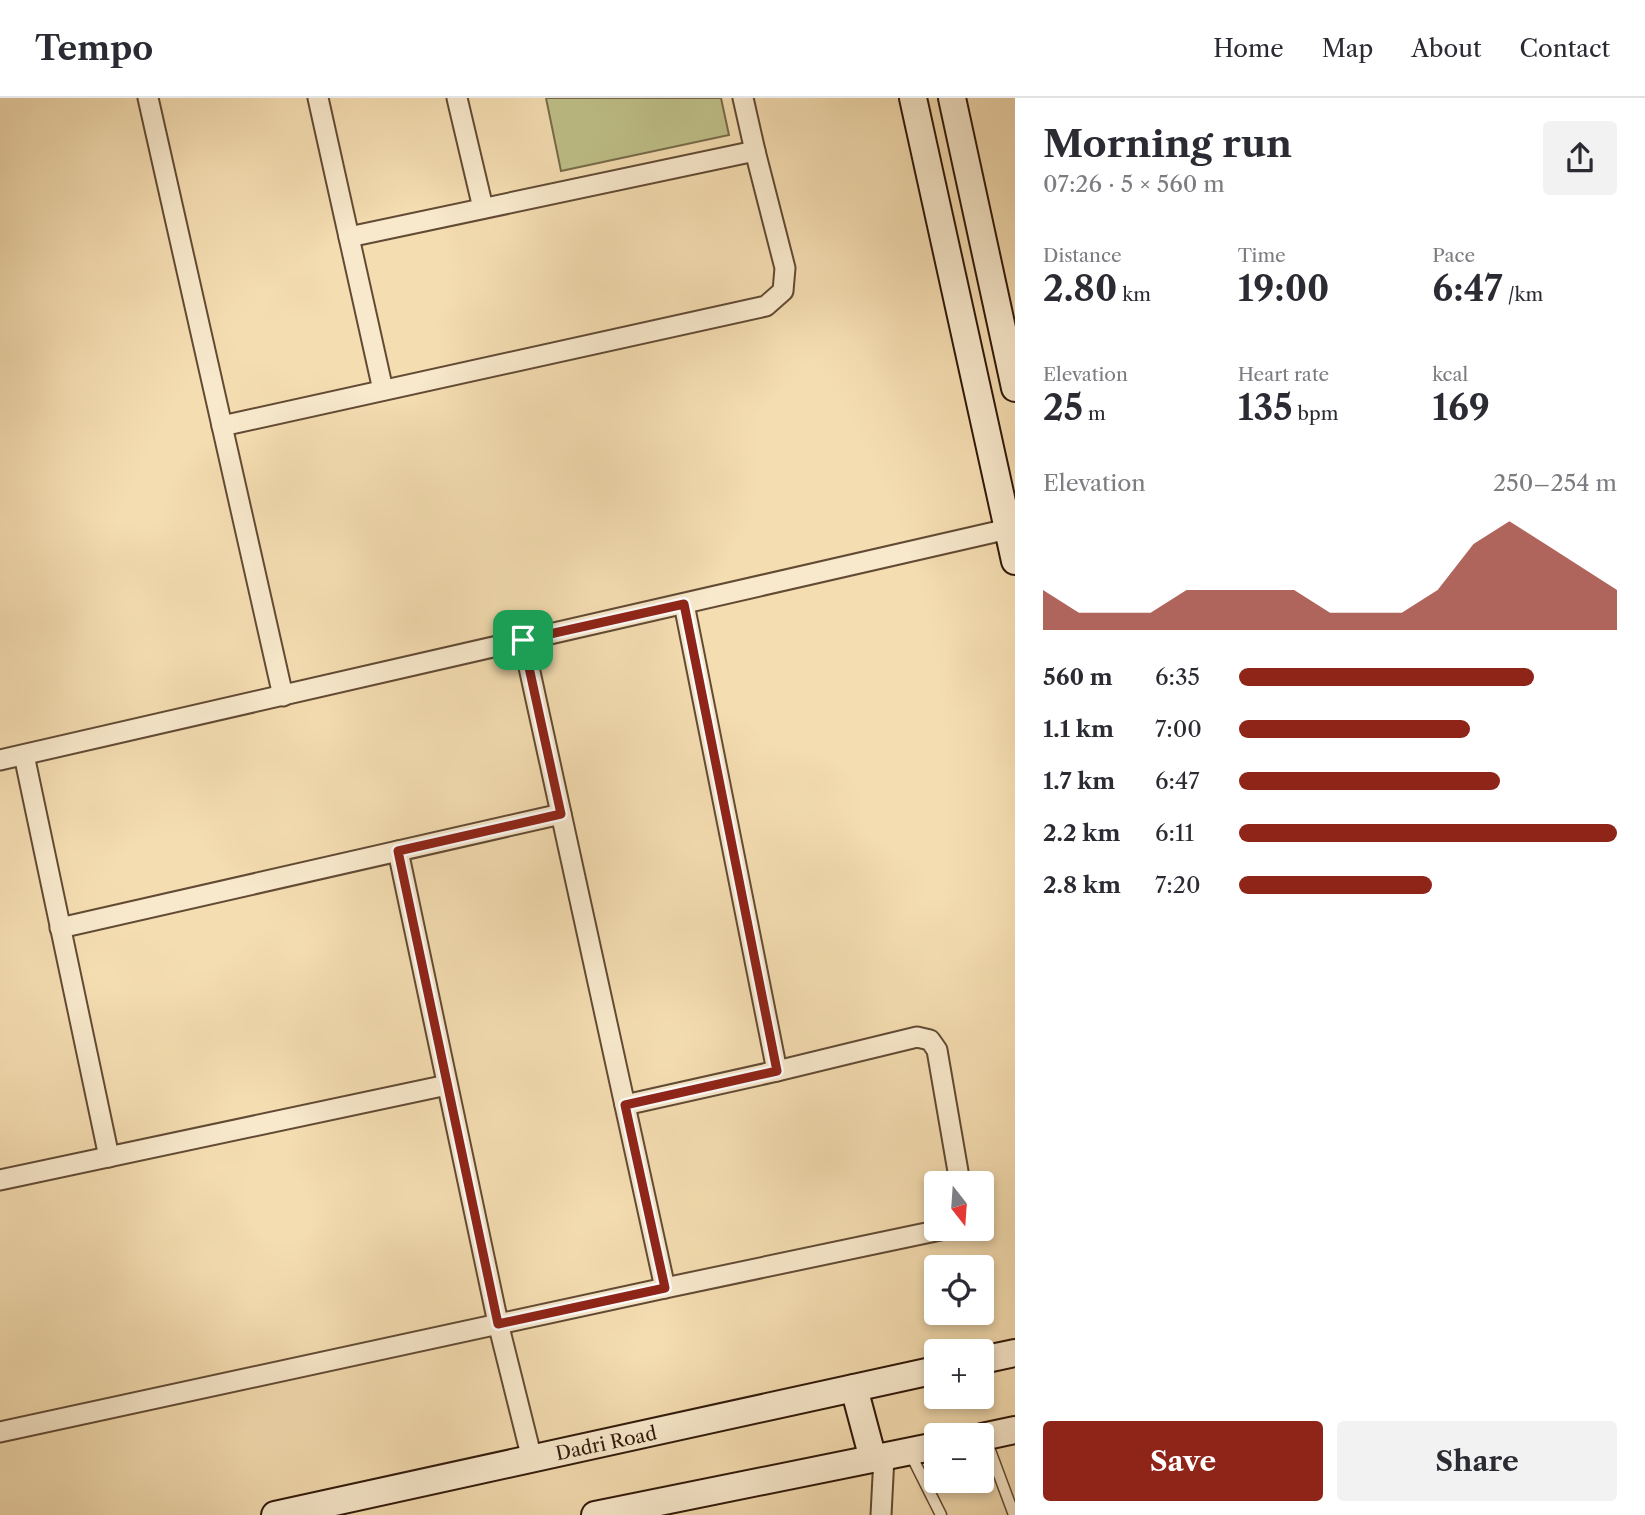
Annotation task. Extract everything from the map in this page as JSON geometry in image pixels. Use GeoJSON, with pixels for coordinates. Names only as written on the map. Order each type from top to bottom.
{"type":"FeatureCollection","features":[{"type":"Feature","properties":{"kind":"main road"},"geometry":{"type":"LineString","coordinates":[[913,98],[1015,561]]}},
{"type":"Feature","properties":{"kind":"main road"},"geometry":{"type":"LineString","coordinates":[[952,98],[1015,388]]}},
{"type":"Feature","properties":{"kind":"main road"},"geometry":{"type":"LineString","coordinates":[[994,1357],[1015,1353]]}},
{"type":"Feature","properties":{"kind":"main road","name":"Dadri Road"},"geometry":{"type":"LineString","coordinates":[[275,1515],[924,1373]]}},
{"type":"Feature","properties":{"kind":"main road"},"geometry":{"type":"LineString","coordinates":[[854,1388],[889,1456]]}},
{"type":"Feature","properties":{"kind":"main road"},"geometry":{"type":"LineString","coordinates":[[994,1435],[1015,1430]]}},
{"type":"Feature","properties":{"kind":"main road"},"geometry":{"type":"LineString","coordinates":[[595,1515],[924,1449]]}},
{"type":"Feature","properties":{"kind":"street"},"geometry":{"type":"LineString","coordinates":[[148,98],[283,696]]}},
{"type":"Feature","properties":{"kind":"street"},"geometry":{"type":"LineString","coordinates":[[318,98],[383,390]]}},
{"type":"Feature","properties":{"kind":"street"},"geometry":{"type":"LineString","coordinates":[[457,98],[483,208]]}},
{"type":"Feature","properties":{"kind":"street"},"geometry":{"type":"LineString","coordinates":[[222,426],[766,306],[783,291],[785,268],[743,98]]}},
{"type":"Feature","properties":{"kind":"street"},"geometry":{"type":"LineString","coordinates":[[349,236],[755,151]]}},
{"type":"Feature","properties":{"kind":"street"},"geometry":{"type":"LineString","coordinates":[[0,760],[1008,529]]}},
{"type":"Feature","properties":{"kind":"street"},"geometry":{"type":"LineString","coordinates":[[684,604],[777,1071]]}},
{"type":"Feature","properties":{"kind":"street"},"geometry":{"type":"LineString","coordinates":[[523,640],[665,1288]]}},
{"type":"Feature","properties":{"kind":"street"},"geometry":{"type":"LineString","coordinates":[[24,755],[109,1157]]}},
{"type":"Feature","properties":{"kind":"street"},"geometry":{"type":"LineString","coordinates":[[60,928],[561,814]]}},
{"type":"Feature","properties":{"kind":"street"},"geometry":{"type":"LineString","coordinates":[[398,851],[498,1324],[532,1459]]}},
{"type":"Feature","properties":{"kind":"street"},"geometry":{"type":"LineString","coordinates":[[625,1105],[918,1037],[930,1040],[937,1049],[958,1171]]}},
{"type":"Feature","properties":{"kind":"street"},"geometry":{"type":"LineString","coordinates":[[0,1180],[447,1085]]}},
{"type":"Feature","properties":{"kind":"street"},"geometry":{"type":"LineString","coordinates":[[0,1432],[924,1233]]}},
{"type":"Feature","properties":{"kind":"street"},"geometry":{"type":"LineString","coordinates":[[881,1515],[889,1456]]}},
{"type":"Feature","properties":{"kind":"lane"},"geometry":{"type":"LineString","coordinates":[[889,1456],[941,1515]]}},
{"type":"Feature","properties":{"kind":"lane"},"geometry":{"type":"LineString","coordinates":[[994,1462],[1014,1515]]}},
{"type":"Feature","properties":{"kind":"green space"},"geometry":{"type":"Polygon","coordinates":[[[546,98],[721,98],[729,135],[561,171],[546,98]]]}},
{"type":"Feature","properties":{"kind":"route"},"geometry":{"type":"LineString","coordinates":[[684,604],[777,1071],[625,1105],[665,1288],[498,1324],[398,851],[561,814],[523,640],[684,604]]}}]}
